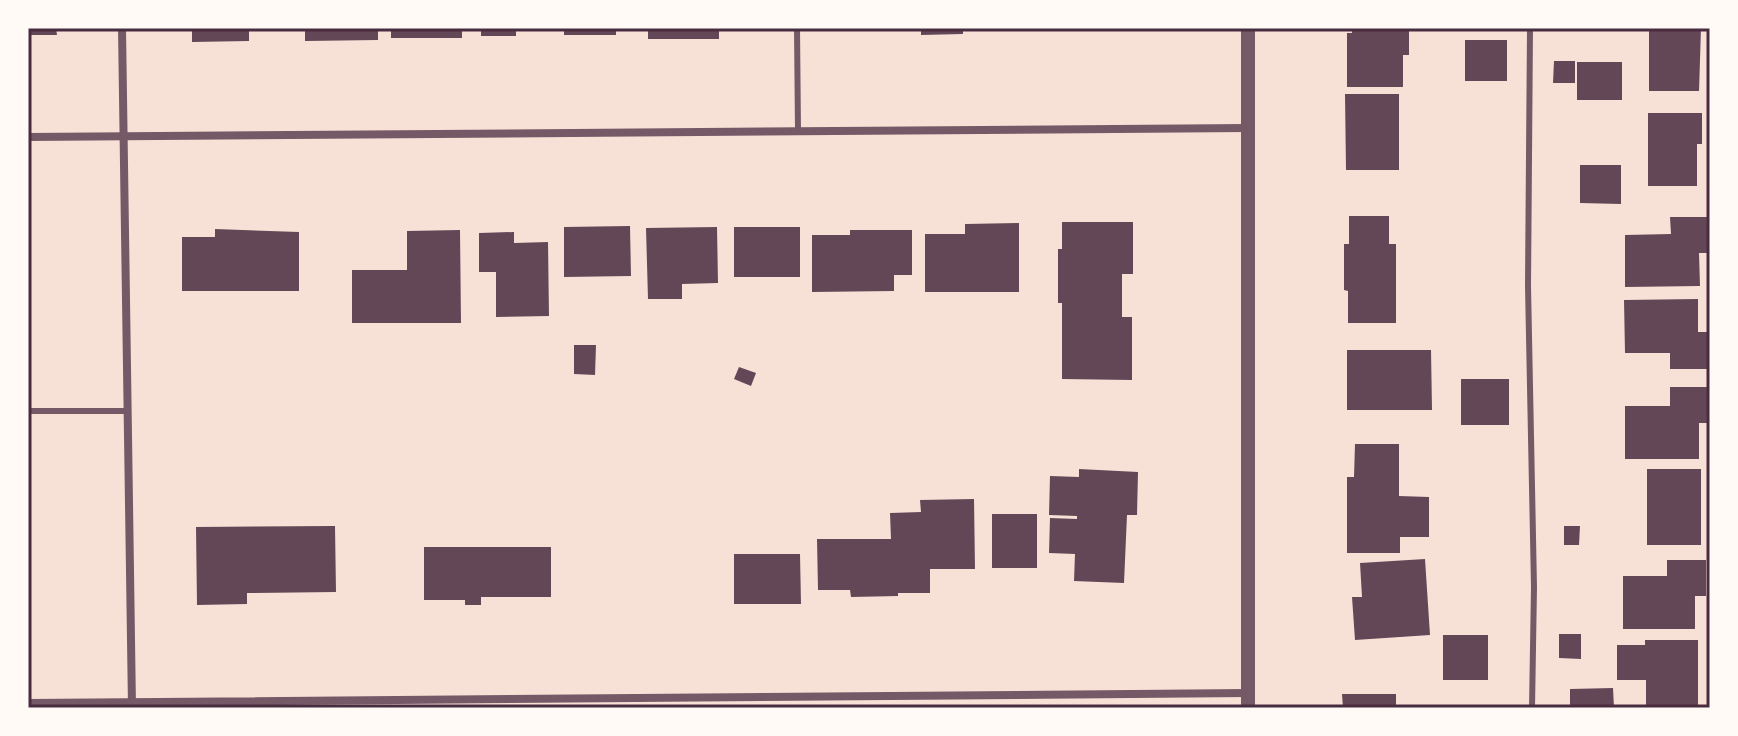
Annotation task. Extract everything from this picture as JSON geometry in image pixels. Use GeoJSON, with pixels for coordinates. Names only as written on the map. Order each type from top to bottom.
{"type":"FeatureCollection","features":[{"type":"Feature","properties":{"kind":"street"},"geometry":{"type":"LineString","coordinates":[[122,28],[132,705]]}},
{"type":"Feature","properties":{"kind":"street"},"geometry":{"type":"LineString","coordinates":[[28,703],[1248,700],[1248,28]]}},
{"type":"Feature","properties":{"kind":"street"},"geometry":{"type":"LineString","coordinates":[[28,137],[1248,128]]}},
{"type":"Feature","properties":{"kind":"lane"},"geometry":{"type":"LineString","coordinates":[[797,28],[798,131]]}},
{"type":"Feature","properties":{"kind":"lane"},"geometry":{"type":"LineString","coordinates":[[1530,28],[1528,286],[1534,587],[1532,708]]}},
{"type":"Feature","properties":{"kind":"lane"},"geometry":{"type":"LineString","coordinates":[[28,411],[127,411]]}},
{"type":"Feature","properties":{"kind":"building"},"geometry":{"type":"Polygon","coordinates":[[[28,28],[56,28],[57,35],[28,35],[28,28]]]}},
{"type":"Feature","properties":{"kind":"building"},"geometry":{"type":"Polygon","coordinates":[[[192,28],[249,28],[249,41],[192,42],[192,28]]]}},
{"type":"Feature","properties":{"kind":"building"},"geometry":{"type":"Polygon","coordinates":[[[305,28],[378,28],[378,40],[305,41],[305,28]]]}},
{"type":"Feature","properties":{"kind":"building"},"geometry":{"type":"Polygon","coordinates":[[[391,28],[462,28],[462,38],[391,38],[391,28]]]}},
{"type":"Feature","properties":{"kind":"building"},"geometry":{"type":"Polygon","coordinates":[[[481,28],[516,28],[516,36],[481,36],[481,28]]]}},
{"type":"Feature","properties":{"kind":"building"},"geometry":{"type":"Polygon","coordinates":[[[564,28],[616,28],[616,35],[564,35],[564,28]]]}},
{"type":"Feature","properties":{"kind":"building"},"geometry":{"type":"Polygon","coordinates":[[[648,28],[719,28],[719,39],[648,39],[648,28]]]}},
{"type":"Feature","properties":{"kind":"building"},"geometry":{"type":"Polygon","coordinates":[[[921,28],[963,28],[963,34],[921,35],[921,28]]]}},
{"type":"Feature","properties":{"kind":"building"},"geometry":{"type":"Polygon","coordinates":[[[1352,28],[1409,28],[1409,55],[1403,55],[1403,87],[1347,87],[1347,33],[1352,33],[1352,28]]]}},
{"type":"Feature","properties":{"kind":"building"},"geometry":{"type":"Polygon","coordinates":[[[1649,28],[1701,28],[1699,91],[1649,91],[1649,28]]]}},
{"type":"Feature","properties":{"kind":"building"},"geometry":{"type":"Polygon","coordinates":[[[1465,40],[1507,40],[1507,81],[1465,81],[1465,40]]]}},
{"type":"Feature","properties":{"kind":"building"},"geometry":{"type":"Polygon","coordinates":[[[1554,61],[1575,61],[1575,83],[1553,83],[1554,61]]]}},
{"type":"Feature","properties":{"kind":"building"},"geometry":{"type":"Polygon","coordinates":[[[1577,62],[1622,62],[1622,100],[1577,100],[1577,62]]]}},
{"type":"Feature","properties":{"kind":"building"},"geometry":{"type":"Polygon","coordinates":[[[1345,94],[1399,94],[1399,170],[1346,170],[1345,94]]]}},
{"type":"Feature","properties":{"kind":"building"},"geometry":{"type":"Polygon","coordinates":[[[1648,113],[1702,113],[1702,144],[1697,144],[1697,186],[1648,186],[1648,113]]]}},
{"type":"Feature","properties":{"kind":"building"},"geometry":{"type":"Polygon","coordinates":[[[1580,165],[1621,165],[1621,204],[1580,203],[1580,165]]]}},
{"type":"Feature","properties":{"kind":"building"},"geometry":{"type":"Polygon","coordinates":[[[1349,216],[1389,216],[1389,244],[1396,244],[1396,323],[1348,323],[1344,244],[1349,244],[1349,216]]]}},
{"type":"Feature","properties":{"kind":"building"},"geometry":{"type":"Polygon","coordinates":[[[1670,217],[1710,217],[1710,253],[1699,253],[1700,286],[1625,287],[1625,235],[1671,234],[1670,217]]]}},
{"type":"Feature","properties":{"kind":"building"},"geometry":{"type":"Polygon","coordinates":[[[1062,222],[1133,222],[1133,274],[1122,274],[1122,317],[1132,317],[1132,380],[1062,379],[1058,249],[1062,249],[1062,222]]]}},
{"type":"Feature","properties":{"kind":"building"},"geometry":{"type":"Polygon","coordinates":[[[1019,223],[1019,292],[925,292],[925,234],[965,234],[965,224],[1019,223]]]}},
{"type":"Feature","properties":{"kind":"building"},"geometry":{"type":"Polygon","coordinates":[[[630,226],[631,276],[564,277],[564,227],[630,226]]]}},
{"type":"Feature","properties":{"kind":"building"},"geometry":{"type":"Polygon","coordinates":[[[717,227],[718,283],[682,284],[682,299],[648,299],[646,228],[717,227]]]}},
{"type":"Feature","properties":{"kind":"building"},"geometry":{"type":"Polygon","coordinates":[[[734,227],[800,227],[800,277],[734,277],[734,227]]]}},
{"type":"Feature","properties":{"kind":"building"},"geometry":{"type":"Polygon","coordinates":[[[215,229],[299,232],[299,291],[182,291],[182,237],[215,237],[215,229]]]}},
{"type":"Feature","properties":{"kind":"building"},"geometry":{"type":"Polygon","coordinates":[[[460,230],[461,323],[352,323],[352,270],[407,270],[407,231],[460,230]]]}},
{"type":"Feature","properties":{"kind":"building"},"geometry":{"type":"Polygon","coordinates":[[[850,230],[912,230],[912,275],[894,275],[894,291],[812,292],[812,235],[850,235],[850,230]]]}},
{"type":"Feature","properties":{"kind":"building"},"geometry":{"type":"Polygon","coordinates":[[[514,232],[514,243],[548,242],[549,316],[496,317],[496,272],[479,272],[479,233],[514,232]]]}},
{"type":"Feature","properties":{"kind":"building"},"geometry":{"type":"Polygon","coordinates":[[[28,236],[31,236],[31,320],[28,320],[28,236]]]}},
{"type":"Feature","properties":{"kind":"building"},"geometry":{"type":"Polygon","coordinates":[[[1698,299],[1698,332],[1709,332],[1709,369],[1670,369],[1670,353],[1625,353],[1624,300],[1698,299]]]}},
{"type":"Feature","properties":{"kind":"building"},"geometry":{"type":"Polygon","coordinates":[[[574,345],[596,345],[595,375],[574,374],[574,345]]]}},
{"type":"Feature","properties":{"kind":"building"},"geometry":{"type":"Polygon","coordinates":[[[1347,350],[1431,350],[1432,410],[1347,410],[1347,350]]]}},
{"type":"Feature","properties":{"kind":"building"},"geometry":{"type":"Polygon","coordinates":[[[739,367],[756,373],[751,386],[734,379],[739,367]]]}},
{"type":"Feature","properties":{"kind":"building"},"geometry":{"type":"Polygon","coordinates":[[[1461,379],[1509,379],[1509,425],[1461,425],[1461,379]]]}},
{"type":"Feature","properties":{"kind":"building"},"geometry":{"type":"Polygon","coordinates":[[[1670,387],[1710,387],[1710,423],[1699,423],[1699,459],[1625,459],[1625,406],[1670,406],[1670,387]]]}},
{"type":"Feature","properties":{"kind":"building"},"geometry":{"type":"Polygon","coordinates":[[[1355,444],[1399,444],[1399,496],[1429,497],[1429,537],[1400,537],[1400,553],[1347,553],[1347,477],[1354,477],[1355,444]]]}},
{"type":"Feature","properties":{"kind":"building"},"geometry":{"type":"Polygon","coordinates":[[[1079,469],[1138,472],[1137,515],[1127,515],[1124,583],[1074,581],[1075,554],[1049,553],[1050,518],[1077,519],[1077,516],[1049,515],[1050,476],[1079,477],[1079,469]]]}},
{"type":"Feature","properties":{"kind":"building"},"geometry":{"type":"Polygon","coordinates":[[[1647,469],[1701,469],[1701,545],[1647,545],[1647,469]]]}},
{"type":"Feature","properties":{"kind":"building"},"geometry":{"type":"Polygon","coordinates":[[[974,499],[975,569],[930,569],[930,593],[851,597],[850,590],[818,590],[817,539],[891,539],[890,513],[921,512],[920,500],[974,499]]]}},
{"type":"Feature","properties":{"kind":"building"},"geometry":{"type":"Polygon","coordinates":[[[992,514],[1037,514],[1037,568],[992,568],[992,514]]]}},
{"type":"Feature","properties":{"kind":"building"},"geometry":{"type":"Polygon","coordinates":[[[335,526],[336,592],[247,593],[247,604],[197,605],[196,527],[335,526]]]}},
{"type":"Feature","properties":{"kind":"building"},"geometry":{"type":"Polygon","coordinates":[[[1564,526],[1580,526],[1579,545],[1564,545],[1564,526]]]}},
{"type":"Feature","properties":{"kind":"building"},"geometry":{"type":"Polygon","coordinates":[[[424,547],[551,547],[551,597],[481,597],[481,605],[465,605],[465,600],[424,600],[424,547]]]}},
{"type":"Feature","properties":{"kind":"building"},"geometry":{"type":"Polygon","coordinates":[[[734,554],[800,554],[801,604],[734,604],[734,554]]]}},
{"type":"Feature","properties":{"kind":"building"},"geometry":{"type":"Polygon","coordinates":[[[1425,559],[1430,635],[1355,640],[1352,597],[1362,597],[1360,563],[1425,559]]]}},
{"type":"Feature","properties":{"kind":"building"},"geometry":{"type":"Polygon","coordinates":[[[1667,560],[1706,560],[1706,596],[1695,596],[1695,629],[1623,629],[1623,576],[1667,576],[1667,560]]]}},
{"type":"Feature","properties":{"kind":"building"},"geometry":{"type":"Polygon","coordinates":[[[1559,634],[1581,634],[1581,659],[1559,658],[1559,634]]]}},
{"type":"Feature","properties":{"kind":"building"},"geometry":{"type":"Polygon","coordinates":[[[1443,635],[1488,635],[1488,680],[1443,680],[1443,635]]]}},
{"type":"Feature","properties":{"kind":"building"},"geometry":{"type":"Polygon","coordinates":[[[1645,640],[1698,640],[1698,708],[1646,708],[1646,680],[1617,680],[1617,645],[1645,645],[1645,640]]]}},
{"type":"Feature","properties":{"kind":"building"},"geometry":{"type":"Polygon","coordinates":[[[1613,688],[1614,708],[1570,708],[1570,689],[1613,688]]]}},
{"type":"Feature","properties":{"kind":"building"},"geometry":{"type":"Polygon","coordinates":[[[1342,694],[1396,694],[1396,708],[1343,708],[1342,694]]]}}]}
